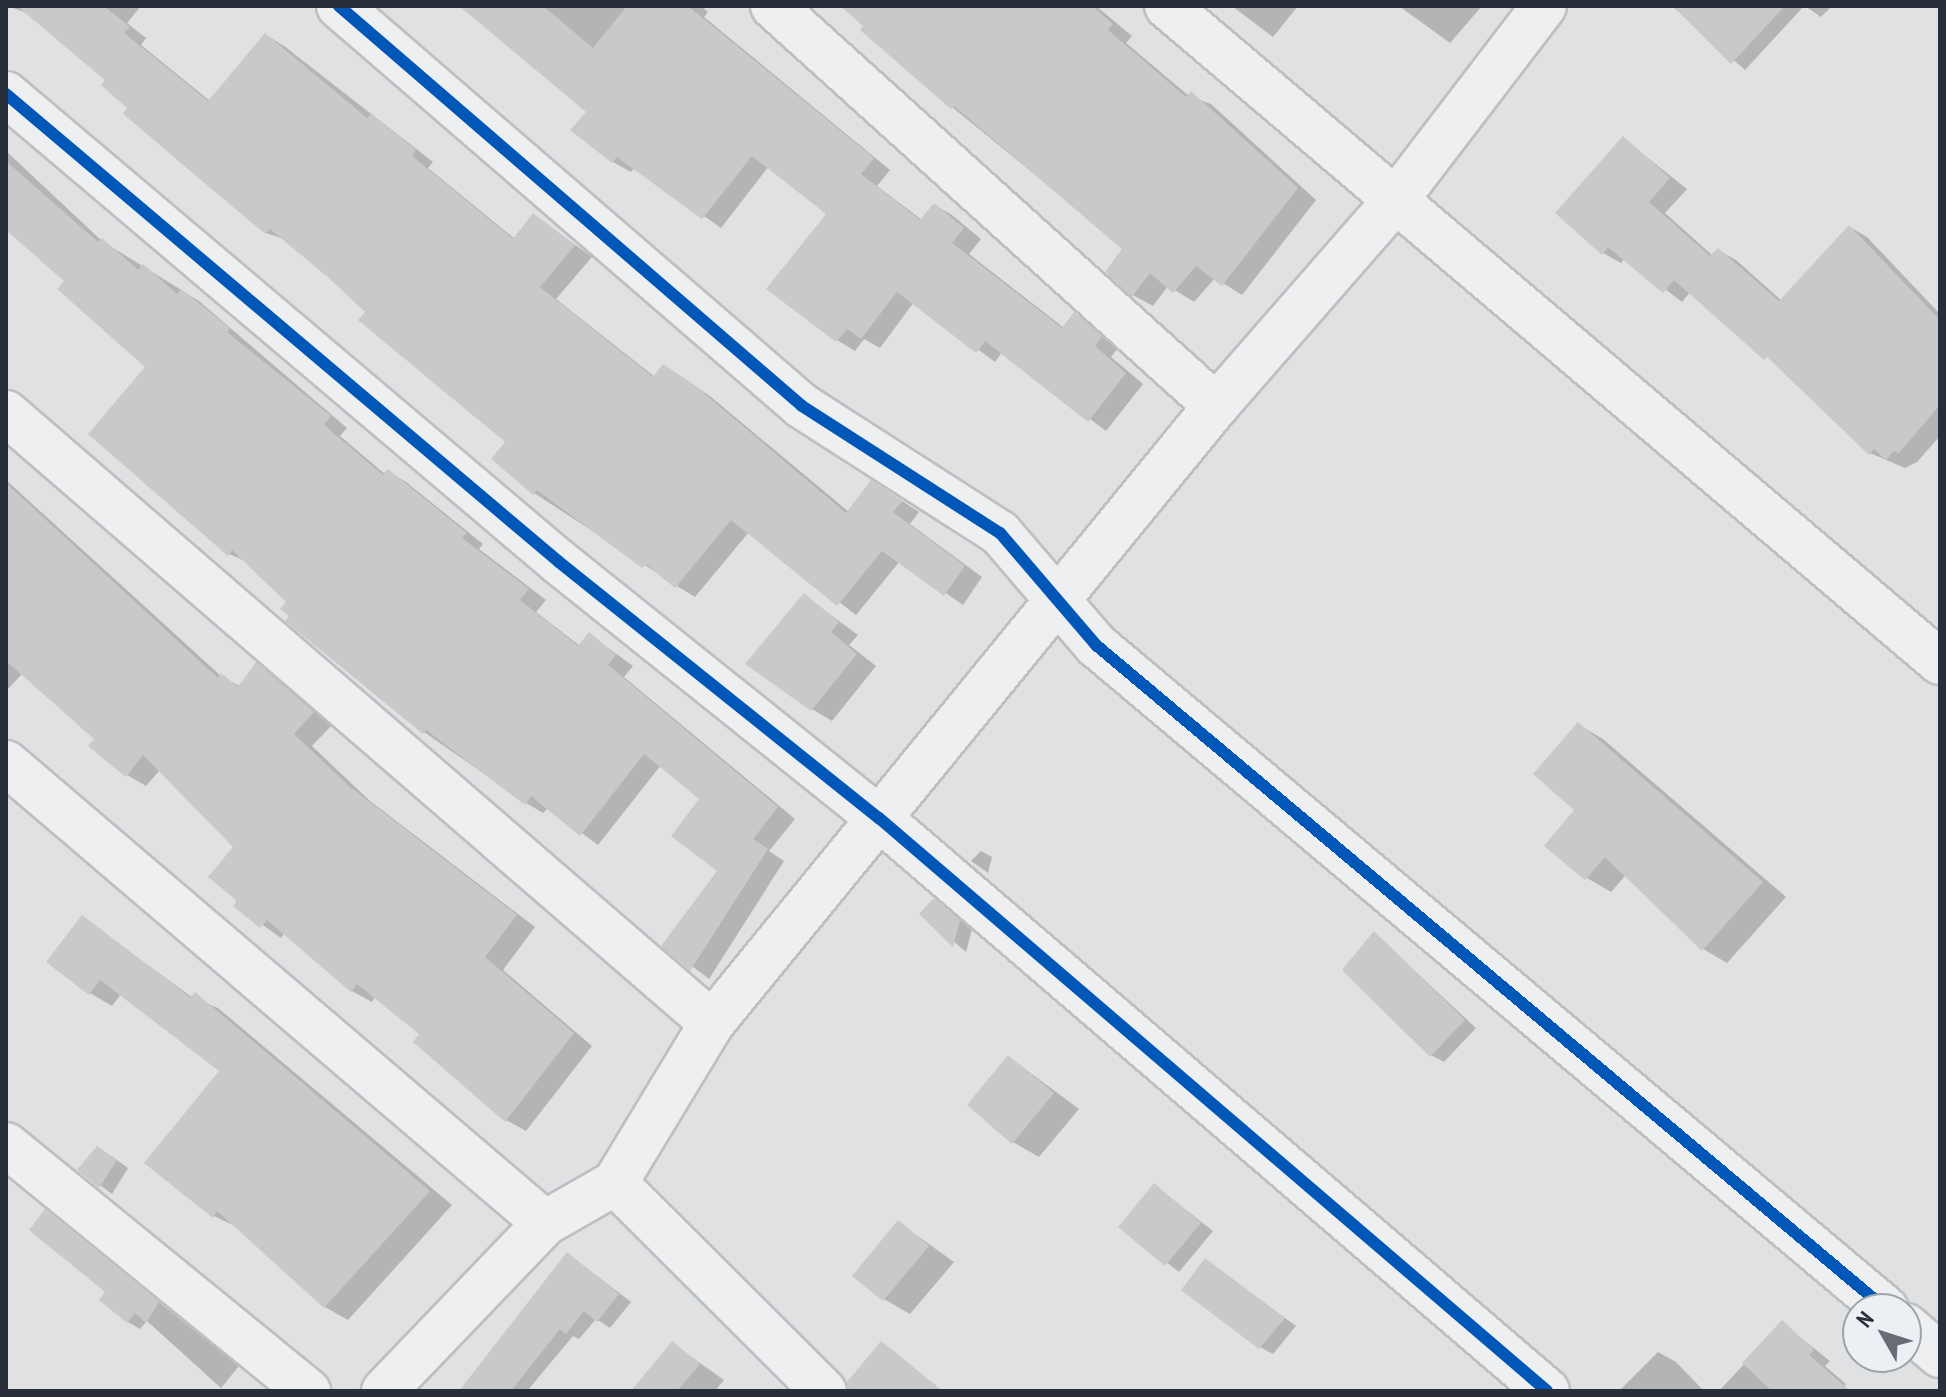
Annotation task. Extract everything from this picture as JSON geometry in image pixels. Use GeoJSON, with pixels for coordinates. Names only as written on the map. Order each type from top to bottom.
{"type":"FeatureCollection","features":[{"type":"Feature","properties":{"kind":"street"},"geometry":{"type":"LineString","coordinates":[[339,6],[802,406],[1000,533],[1096,645],[1867,1293]]}},
{"type":"Feature","properties":{"kind":"street"},"geometry":{"type":"LineString","coordinates":[[773,6],[1216,406]]}},
{"type":"Feature","properties":{"kind":"street"},"geometry":{"type":"LineString","coordinates":[[1167,6],[1940,662]]}},
{"type":"Feature","properties":{"kind":"street"},"geometry":{"type":"LineString","coordinates":[[384,1391],[545,1223],[615,1183],[712,1023],[1216,406],[1395,201],[1544,6]]}},
{"type":"Feature","properties":{"kind":"street"},"geometry":{"type":"LineString","coordinates":[[6,94],[559,562],[879,818],[1547,1391]]}},
{"type":"Feature","properties":{"kind":"street"},"geometry":{"type":"LineString","coordinates":[[6,413],[712,1023]]}},
{"type":"Feature","properties":{"kind":"street"},"geometry":{"type":"LineString","coordinates":[[6,763],[545,1223]]}},
{"type":"Feature","properties":{"kind":"street"},"geometry":{"type":"LineString","coordinates":[[6,1145],[308,1391]]}},
{"type":"Feature","properties":{"kind":"street"},"geometry":{"type":"LineString","coordinates":[[615,1183],[824,1391]]}},
{"type":"Feature","properties":{"kind":"street"},"geometry":{"type":"LineString","coordinates":[[1922,1340],[1940,1355]]}},
{"type":"Feature","properties":{"kind":"building"},"geometry":{"type":"Polygon","coordinates":[[[17,6],[104,6],[130,27],[124,33],[208,101],[265,33],[367,118],[371,114],[416,150],[412,156],[513,239],[533,213],[575,245],[540,287],[653,377],[663,364],[693,384],[846,513],[871,480],[903,501],[893,512],[965,566],[944,596],[882,551],[837,606],[731,520],[675,588],[646,564],[642,568],[537,490],[533,495],[491,459],[505,442],[358,320],[365,312],[330,279],[270,229],[265,234],[123,114],[127,108],[101,85],[105,80],[17,6]]]}},
{"type":"Feature","properties":{"kind":"building"},"geometry":{"type":"Polygon","coordinates":[[[459,6],[543,6],[593,48],[627,6],[688,6],[874,158],[861,174],[920,220],[934,203],[964,228],[952,243],[1062,328],[1074,312],[1102,336],[1095,346],[1126,373],[1088,422],[985,341],[976,353],[897,292],[861,339],[847,329],[836,342],[766,289],[826,214],[752,156],[702,219],[617,157],[612,163],[570,130],[586,112],[459,6]]]}},
{"type":"Feature","properties":{"kind":"building"},"geometry":{"type":"Polygon","coordinates":[[[840,6],[1092,6],[1113,24],[1108,30],[1186,97],[1191,91],[1298,188],[1222,286],[1196,266],[1173,293],[1150,273],[1132,297],[1105,272],[1122,249],[954,106],[951,109],[860,30],[863,26],[840,6]]]}},
{"type":"Feature","properties":{"kind":"building"},"geometry":{"type":"Polygon","coordinates":[[[1673,6],[1785,6],[1731,64],[1673,6]]]}},
{"type":"Feature","properties":{"kind":"building"},"geometry":{"type":"Polygon","coordinates":[[[1623,136],[1670,178],[1649,202],[1710,256],[1718,248],[1779,301],[1849,225],[1940,320],[1940,405],[1898,454],[1894,451],[1886,460],[1874,449],[1869,455],[1767,357],[1764,360],[1674,280],[1663,293],[1608,247],[1602,255],[1555,213],[1623,136]]]}},
{"type":"Feature","properties":{"kind":"building"},"geometry":{"type":"Polygon","coordinates":[[[6,161],[98,242],[102,238],[138,270],[143,264],[177,294],[181,289],[230,328],[227,332],[331,416],[324,425],[383,475],[388,469],[467,533],[462,538],[529,589],[520,600],[578,646],[589,632],[616,655],[608,665],[778,807],[753,839],[768,849],[690,971],[661,946],[717,871],[671,836],[699,799],[644,754],[580,836],[531,796],[525,805],[426,730],[423,734],[285,621],[289,616],[280,609],[286,602],[232,550],[228,556],[88,434],[145,367],[57,289],[64,281],[6,230],[6,161]]]}},
{"type":"Feature","properties":{"kind":"building"},"geometry":{"type":"Polygon","coordinates":[[[6,483],[218,678],[221,673],[238,687],[256,662],[314,712],[294,734],[350,787],[517,915],[485,957],[574,1033],[505,1122],[413,1042],[419,1034],[357,984],[351,992],[267,920],[260,928],[233,906],[237,901],[208,877],[233,847],[143,755],[126,777],[88,746],[94,739],[6,661],[6,483]]]}},
{"type":"Feature","properties":{"kind":"building"},"geometry":{"type":"Polygon","coordinates":[[[804,593],[839,622],[831,632],[857,654],[811,711],[745,664],[804,593]]]}},
{"type":"Feature","properties":{"kind":"building"},"geometry":{"type":"Polygon","coordinates":[[[1578,722],[1763,882],[1702,951],[1605,857],[1585,880],[1544,846],[1574,810],[1533,774],[1578,722]]]}},
{"type":"Feature","properties":{"kind":"building"},"geometry":{"type":"Polygon","coordinates":[[[934,898],[960,920],[953,947],[919,914],[934,898]]]}},
{"type":"Feature","properties":{"kind":"building"},"geometry":{"type":"Polygon","coordinates":[[[82,915],[191,998],[195,992],[430,1191],[324,1308],[217,1211],[213,1218],[144,1163],[219,1071],[100,980],[89,995],[46,962],[82,915]]]}},
{"type":"Feature","properties":{"kind":"building"},"geometry":{"type":"Polygon","coordinates":[[[1374,931],[1465,1020],[1430,1057],[1342,970],[1374,931]]]}},
{"type":"Feature","properties":{"kind":"building"},"geometry":{"type":"Polygon","coordinates":[[[1008,1055],[1054,1093],[1012,1144],[967,1105],[1008,1055]]]}},
{"type":"Feature","properties":{"kind":"building"},"geometry":{"type":"Polygon","coordinates":[[[97,1146],[117,1160],[99,1188],[77,1170],[97,1146]]]}},
{"type":"Feature","properties":{"kind":"building"},"geometry":{"type":"Polygon","coordinates":[[[1154,1183],[1201,1223],[1165,1266],[1118,1227],[1154,1183]]]}},
{"type":"Feature","properties":{"kind":"building"},"geometry":{"type":"Polygon","coordinates":[[[45,1209],[159,1302],[146,1323],[135,1313],[127,1323],[99,1300],[105,1292],[29,1230],[45,1209]]]}},
{"type":"Feature","properties":{"kind":"building"},"geometry":{"type":"Polygon","coordinates":[[[898,1220],[929,1246],[883,1301],[852,1276],[898,1220]]]}},
{"type":"Feature","properties":{"kind":"building"},"geometry":{"type":"Polygon","coordinates":[[[567,1252],[619,1294],[597,1322],[584,1311],[566,1334],[560,1329],[511,1391],[459,1391],[567,1252]]]}},
{"type":"Feature","properties":{"kind":"building"},"geometry":{"type":"Polygon","coordinates":[[[1205,1258],[1285,1318],[1259,1349],[1181,1290],[1205,1258]]]}},
{"type":"Feature","properties":{"kind":"building"},"geometry":{"type":"Polygon","coordinates":[[[1782,1320],[1814,1350],[1809,1355],[1850,1391],[1772,1391],[1742,1363],[1782,1320]]]}},
{"type":"Feature","properties":{"kind":"building"},"geometry":{"type":"Polygon","coordinates":[[[672,1341],[700,1364],[677,1391],[631,1391],[672,1341]]]}},
{"type":"Feature","properties":{"kind":"building"},"geometry":{"type":"Polygon","coordinates":[[[881,1341],[943,1391],[848,1391],[847,1382],[881,1341]]]}},
{"type":"Feature","properties":{"kind":"cycle path"},"geometry":{"type":"LineString","coordinates":[[339,6],[802,406],[1000,533],[1096,645],[1867,1293]]}},
{"type":"Feature","properties":{"kind":"cycle path"},"geometry":{"type":"LineString","coordinates":[[6,94],[559,562],[879,818],[1547,1391]]}}]}
